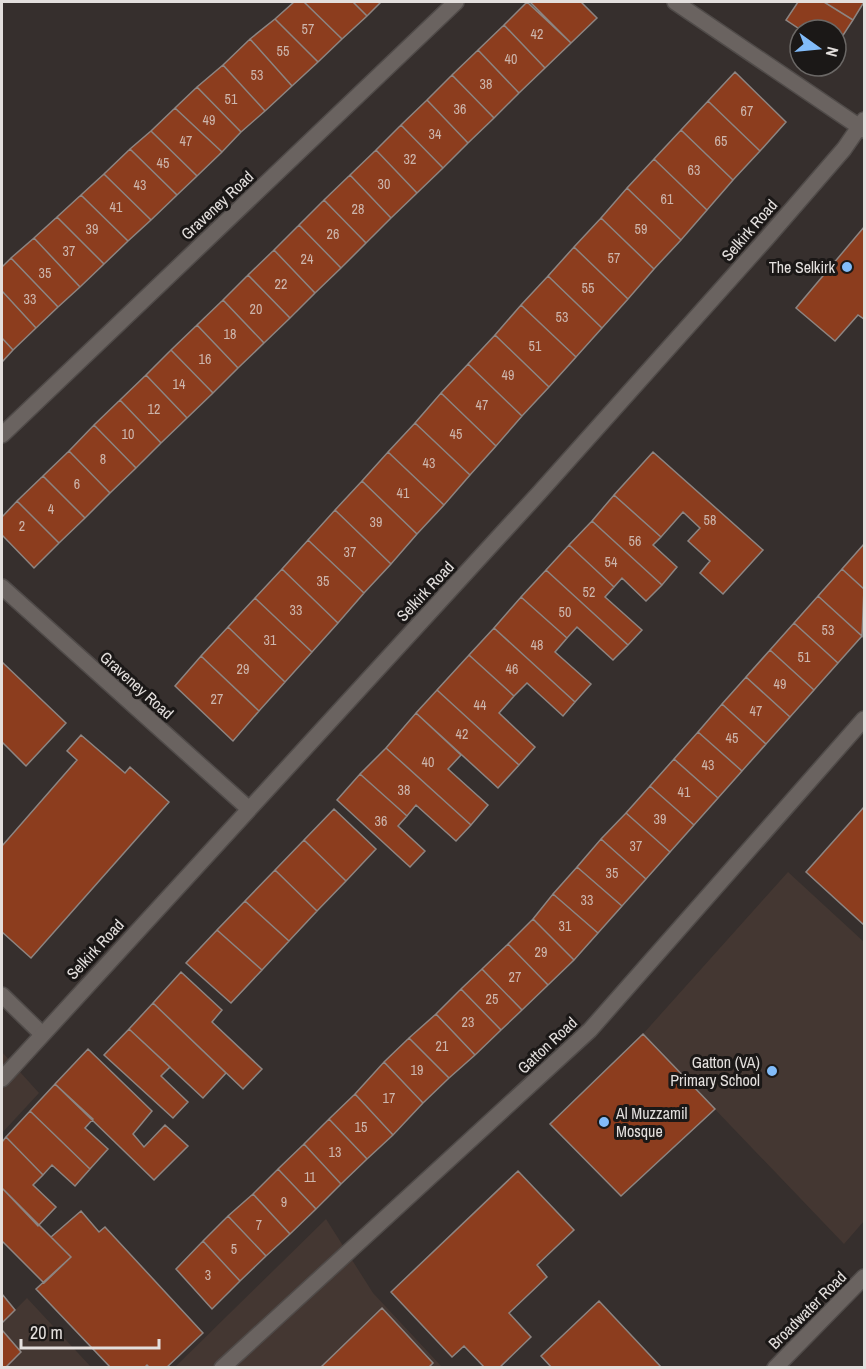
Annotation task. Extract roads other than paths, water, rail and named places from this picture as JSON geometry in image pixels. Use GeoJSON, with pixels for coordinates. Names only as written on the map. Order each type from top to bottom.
{"type":"FeatureCollection","features":[{"type":"Feature","properties":{"kind":"street","name":"Graveney Road"},"geometry":{"type":"LineString","coordinates":[[2,435],[456,2]]}},
{"type":"Feature","properties":{"kind":"street"},"geometry":{"type":"LineString","coordinates":[[675,2],[863,126]]}},
{"type":"Feature","properties":{"kind":"street","name":"Selkirk Road"},"geometry":{"type":"LineString","coordinates":[[2,1079],[539,493],[767,238],[863,126]]}},
{"type":"Feature","properties":{"kind":"street","name":"Graveney Road"},"geometry":{"type":"LineString","coordinates":[[2,587],[249,809]]}},
{"type":"Feature","properties":{"kind":"street","name":"Gatton Road"},"geometry":{"type":"LineString","coordinates":[[222,1368],[590,1030],[864,719]]}},
{"type":"Feature","properties":{"kind":"street"},"geometry":{"type":"LineString","coordinates":[[2,995],[42,1034]]}},
{"type":"Feature","properties":{"kind":"street","name":"Broadwater Road"},"geometry":{"type":"LineString","coordinates":[[775,1368],[864,1277]]}},
{"type":"Feature","properties":{"kind":"place","name":"The Selkirk"},"geometry":{"type":"Point","coordinates":[847,267]}},
{"type":"Feature","properties":{"kind":"place","name":"Gatton (VA) Primary School"},"geometry":{"type":"Point","coordinates":[772,1071]}},
{"type":"Feature","properties":{"kind":"place","name":"Al Muzzamil Mosque"},"geometry":{"type":"Point","coordinates":[604,1122]}}]}
